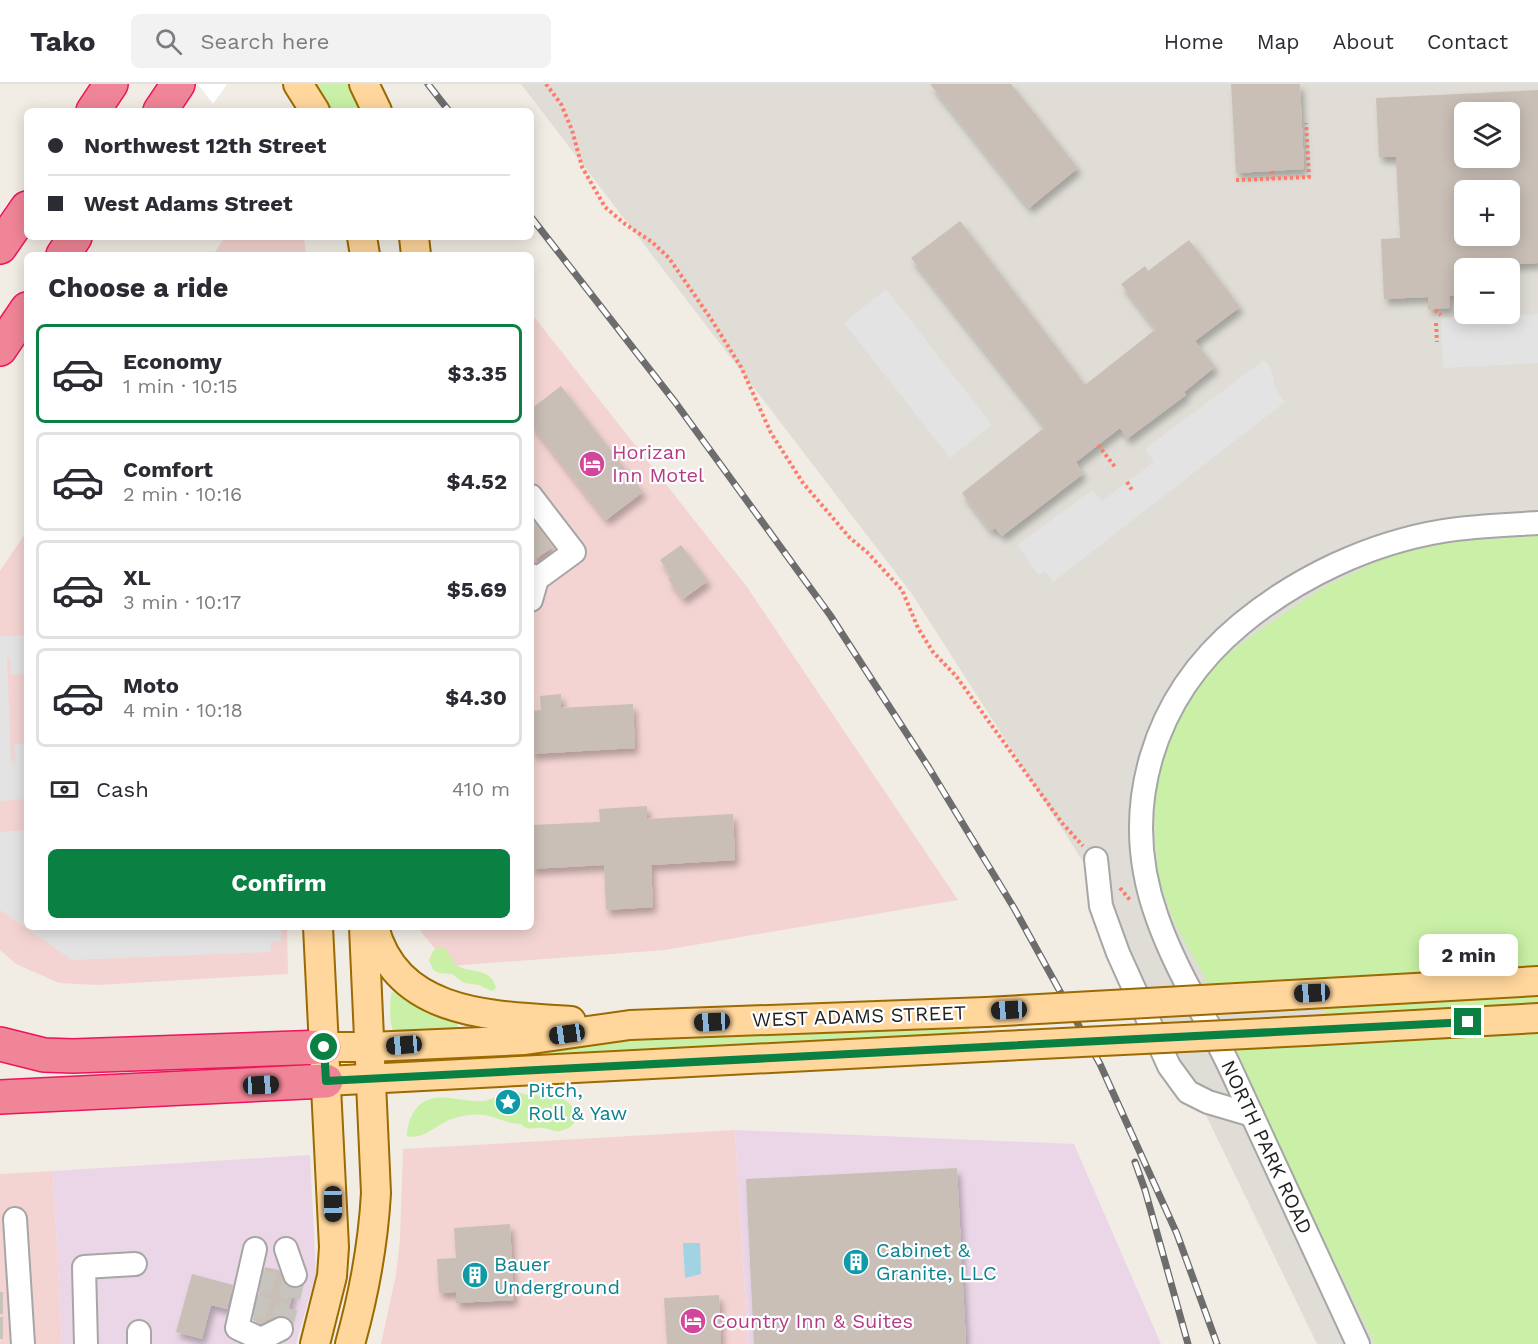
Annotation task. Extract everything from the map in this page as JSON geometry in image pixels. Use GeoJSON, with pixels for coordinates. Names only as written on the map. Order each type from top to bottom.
{"type":"FeatureCollection","features":[{"type":"Feature","properties":{"kind":"highway"},"geometry":{"type":"LineString","coordinates":[[95,108],[111,84]]}},
{"type":"Feature","properties":{"kind":"highway"},"geometry":{"type":"LineString","coordinates":[[162,108],[178,84]]}},
{"type":"Feature","properties":{"kind":"highway"},"geometry":{"type":"LineString","coordinates":[[3,242],[24,212]]}},
{"type":"Feature","properties":{"kind":"highway"},"geometry":{"type":"LineString","coordinates":[[0,349],[24,313]]}},
{"type":"Feature","properties":{"kind":"highway"},"geometry":{"type":"LineString","coordinates":[[0,355],[24,313]]}},
{"type":"Feature","properties":{"kind":"highway"},"geometry":{"type":"LineString","coordinates":[[0,1044],[44,1055],[73,1056],[324,1047]]}},
{"type":"Feature","properties":{"kind":"highway"},"geometry":{"type":"LineString","coordinates":[[0,1097],[326,1081]]}},
{"type":"Feature","properties":{"kind":"main road"},"geometry":{"type":"LineString","coordinates":[[298,84],[313,108]]}},
{"type":"Feature","properties":{"kind":"main road"},"geometry":{"type":"LineString","coordinates":[[364,84],[376,108]]}},
{"type":"Feature","properties":{"kind":"main road"},"geometry":{"type":"LineString","coordinates":[[315,1344],[330,1285],[334,1247],[318,930]]}},
{"type":"Feature","properties":{"kind":"main road"},"geometry":{"type":"LineString","coordinates":[[350,1344],[369,1267],[376,1193],[364,930]]}},
{"type":"Feature","properties":{"kind":"main road"},"geometry":{"type":"LineString","coordinates":[[375,930],[379,945],[400,976],[433,998],[455,1007],[506,1017],[630,1025]]}},
{"type":"Feature","properties":{"kind":"main road","name":"WEST ADAMS STREET"},"geometry":{"type":"LineString","coordinates":[[324,1047],[525,1040],[630,1025],[986,1012],[1538,981]]}},
{"type":"Feature","properties":{"kind":"main road","name":"WEST ADAMS STREET"},"geometry":{"type":"LineString","coordinates":[[326,1081],[1538,1018]]}},
{"type":"Feature","properties":{"kind":"street"},"geometry":{"type":"LineString","coordinates":[[534,500],[574,552],[534,583]]}},
{"type":"Feature","properties":{"kind":"street","name":"NORTH PARK ROAD"},"geometry":{"type":"LineString","coordinates":[[1358,1344],[1224,1053],[1166,941],[1151,896],[1143,849],[1144,786],[1150,757],[1174,701],[1208,654],[1254,613],[1292,588],[1351,558],[1409,538],[1476,526],[1538,523]]}},
{"type":"Feature","properties":{"kind":"street"},"geometry":{"type":"LineString","coordinates":[[1096,859],[1101,906],[1118,953],[1169,1066],[1188,1092],[1208,1102],[1252,1115]]}},
{"type":"Feature","properties":{"kind":"street"},"geometry":{"type":"LineString","coordinates":[[15,1219],[12,1302],[16,1333]]}},
{"type":"Feature","properties":{"kind":"street"},"geometry":{"type":"LineString","coordinates":[[255,1249],[251,1276],[237,1328],[267,1338]]}},
{"type":"Feature","properties":{"kind":"street"},"geometry":{"type":"LineString","coordinates":[[286,1249],[295,1275]]}},
{"type":"Feature","properties":{"kind":"street"},"geometry":{"type":"LineString","coordinates":[[86,1344],[84,1267],[135,1264]]}},
{"type":"Feature","properties":{"kind":"path"},"geometry":{"type":"LineString","coordinates":[[546,84],[561,104],[573,130],[582,167],[605,207],[625,225],[652,242],[669,258],[741,367],[771,433],[803,483],[850,538],[876,560],[902,590],[918,628],[933,652],[956,676],[1062,823],[1096,859]]}},
{"type":"Feature","properties":{"kind":"path"},"geometry":{"type":"LineString","coordinates":[[1236,180],[1309,177],[1306,123]]}},
{"type":"Feature","properties":{"kind":"path"},"geometry":{"type":"LineString","coordinates":[[1272,171],[1273,178]]}},
{"type":"Feature","properties":{"kind":"path"},"geometry":{"type":"LineString","coordinates":[[1436,310],[1441,315]]}},
{"type":"Feature","properties":{"kind":"path"},"geometry":{"type":"LineString","coordinates":[[1436,323],[1437,342]]}},
{"type":"Feature","properties":{"kind":"path"},"geometry":{"type":"LineString","coordinates":[[1098,445],[1115,467]]}},
{"type":"Feature","properties":{"kind":"path"},"geometry":{"type":"LineString","coordinates":[[1127,482],[1132,490]]}},
{"type":"Feature","properties":{"kind":"shaded area"},"geometry":{"type":"Polygon","coordinates":[[[521,84],[1538,84],[1538,1344],[1317,1344],[1082,860],[912,594],[521,84]]]}},
{"type":"Feature","properties":{"kind":"shaded area"},"geometry":{"type":"Polygon","coordinates":[[[223,240],[304,240],[306,252],[215,252],[223,240]]]}},
{"type":"Feature","properties":{"kind":"shaded area"},"geometry":{"type":"Polygon","coordinates":[[[886,289],[992,425],[950,458],[844,323],[886,289]]]}},
{"type":"Feature","properties":{"kind":"shaded area"},"geometry":{"type":"Polygon","coordinates":[[[1538,314],[1538,363],[1443,368],[1441,318],[1454,317],[1454,324],[1520,324],[1520,315],[1538,314]]]}},
{"type":"Feature","properties":{"kind":"shaded area"},"geometry":{"type":"Polygon","coordinates":[[[534,317],[747,587],[958,900],[665,950],[449,966],[419,930],[534,930],[534,317]]]}},
{"type":"Feature","properties":{"kind":"shaded area"},"geometry":{"type":"Polygon","coordinates":[[[1264,360],[1271,369],[1276,390],[1285,402],[1053,582],[1045,571],[1039,575],[1017,545],[1092,490],[1102,501],[1154,462],[1145,449],[1264,360]]]}},
{"type":"Feature","properties":{"kind":"shaded area"},"geometry":{"type":"Polygon","coordinates":[[[24,535],[24,930],[287,930],[288,974],[98,985],[59,983],[16,964],[0,950],[0,571],[24,535]]]}},
{"type":"Feature","properties":{"kind":"shaded area"},"geometry":{"type":"Polygon","coordinates":[[[24,635],[24,674],[11,675],[10,658],[7,658],[11,761],[15,761],[14,744],[24,744],[24,799],[0,801],[0,636],[24,635]]]}},
{"type":"Feature","properties":{"kind":"shaded area"},"geometry":{"type":"Polygon","coordinates":[[[24,830],[24,927],[0,910],[0,832],[24,830]]]}},
{"type":"Feature","properties":{"kind":"shaded area"},"geometry":{"type":"Polygon","coordinates":[[[29,930],[281,930],[281,942],[272,941],[270,952],[72,960],[29,930]]]}},
{"type":"Feature","properties":{"kind":"shaded area"},"geometry":{"type":"Polygon","coordinates":[[[735,1130],[748,1344],[381,1344],[396,1274],[400,1239],[403,1149],[735,1130]]]}},
{"type":"Feature","properties":{"kind":"shaded area"},"geometry":{"type":"Polygon","coordinates":[[[735,1130],[1074,1144],[1161,1344],[748,1344],[735,1130]]]}},
{"type":"Feature","properties":{"kind":"shaded area"},"geometry":{"type":"Polygon","coordinates":[[[310,1155],[316,1274],[296,1344],[62,1344],[53,1171],[310,1155]]]}},
{"type":"Feature","properties":{"kind":"shaded area"},"geometry":{"type":"Polygon","coordinates":[[[53,1171],[62,1344],[0,1344],[0,1174],[53,1171]]]}},
{"type":"Feature","properties":{"kind":"green space"},"geometry":{"type":"Polygon","coordinates":[[[316,84],[348,84],[360,108],[330,108],[316,84]]]}},
{"type":"Feature","properties":{"kind":"green space"},"geometry":{"type":"Polygon","coordinates":[[[1538,536],[1538,971],[1210,987],[1174,922],[1158,877],[1154,817],[1161,758],[1188,699],[1224,657],[1257,632],[1322,588],[1384,558],[1449,542],[1538,536]]]}},
{"type":"Feature","properties":{"kind":"green space"},"geometry":{"type":"Polygon","coordinates":[[[437,947],[445,949],[454,962],[462,968],[490,977],[496,988],[492,991],[479,985],[464,983],[452,974],[433,970],[429,960],[437,947]]]}},
{"type":"Feature","properties":{"kind":"green space"},"geometry":{"type":"Polygon","coordinates":[[[395,990],[414,1004],[457,1022],[458,1028],[394,1033],[390,1009],[391,994],[395,990]]]}},
{"type":"Feature","properties":{"kind":"green space"},"geometry":{"type":"Polygon","coordinates":[[[1538,993],[1538,1008],[1325,1019],[1324,1005],[1538,993]]]}},
{"type":"Feature","properties":{"kind":"green space"},"geometry":{"type":"Polygon","coordinates":[[[969,1024],[970,1038],[408,1063],[408,1059],[597,1040],[969,1024]]]}},
{"type":"Feature","properties":{"kind":"green space"},"geometry":{"type":"Polygon","coordinates":[[[1538,1031],[1538,1344],[1375,1344],[1262,1112],[1237,1050],[1538,1031]]]}},
{"type":"Feature","properties":{"kind":"green space"},"geometry":{"type":"Polygon","coordinates":[[[515,1091],[565,1100],[576,1113],[575,1122],[570,1127],[558,1131],[544,1128],[528,1129],[521,1124],[489,1116],[469,1115],[449,1120],[425,1134],[407,1136],[408,1124],[413,1113],[427,1100],[445,1098],[483,1101],[515,1091]]]}},
{"type":"Feature","properties":{"kind":"water"},"geometry":{"type":"Polygon","coordinates":[[[683,1243],[700,1243],[701,1274],[685,1278],[683,1243]]]}},
{"type":"Feature","properties":{"kind":"pier"},"geometry":{"type":"Polygon","coordinates":[[[198,84],[227,84],[213,104],[198,84]]]}},
{"type":"Feature","properties":{"kind":"building"},"geometry":{"type":"Polygon","coordinates":[[[930,84],[1011,84],[1078,168],[1029,208],[930,84]]]}},
{"type":"Feature","properties":{"kind":"building"},"geometry":{"type":"Polygon","coordinates":[[[1231,84],[1300,84],[1304,169],[1236,173],[1231,84]]]}},
{"type":"Feature","properties":{"kind":"building"},"geometry":{"type":"Polygon","coordinates":[[[1538,90],[1538,263],[1520,264],[1520,258],[1454,258],[1454,296],[1449,296],[1450,308],[1428,309],[1428,297],[1384,299],[1381,239],[1400,238],[1396,157],[1379,157],[1376,98],[1538,90]]]}},
{"type":"Feature","properties":{"kind":"building"},"geometry":{"type":"Polygon","coordinates":[[[960,221],[1085,385],[1156,329],[1121,284],[1145,266],[1148,271],[1189,240],[1240,307],[1195,341],[1215,367],[1184,392],[1186,395],[1127,439],[1120,428],[1076,462],[1083,474],[1002,536],[995,528],[991,531],[962,493],[1045,427],[911,258],[960,221]]]}},
{"type":"Feature","properties":{"kind":"building","name":"Horizan Inn Motel"},"geometry":{"type":"Polygon","coordinates":[[[561,386],[643,492],[606,520],[534,428],[534,407],[561,386]]]}},
{"type":"Feature","properties":{"kind":"building"},"geometry":{"type":"Polygon","coordinates":[[[534,522],[553,547],[534,560],[534,522]]]}},
{"type":"Feature","properties":{"kind":"building"},"geometry":{"type":"Polygon","coordinates":[[[681,545],[708,581],[683,599],[668,579],[672,577],[660,560],[681,545]]]}},
{"type":"Feature","properties":{"kind":"building"},"geometry":{"type":"Polygon","coordinates":[[[561,694],[561,708],[633,704],[635,748],[534,754],[534,711],[541,710],[540,696],[561,694]]]}},
{"type":"Feature","properties":{"kind":"building"},"geometry":{"type":"Polygon","coordinates":[[[647,806],[647,819],[733,814],[735,860],[651,865],[653,907],[606,910],[604,865],[534,869],[534,825],[600,822],[599,809],[647,806]]]}},
{"type":"Feature","properties":{"kind":"building","name":"Cabinet & Granite, LLC"},"geometry":{"type":"Polygon","coordinates":[[[957,1168],[966,1344],[754,1344],[746,1179],[957,1168]]]}},
{"type":"Feature","properties":{"kind":"building","name":"Bauer Underground"},"geometry":{"type":"Polygon","coordinates":[[[510,1224],[514,1300],[456,1303],[456,1292],[439,1293],[437,1259],[456,1258],[454,1228],[510,1224]]]}},
{"type":"Feature","properties":{"kind":"building"},"geometry":{"type":"Polygon","coordinates":[[[265,1267],[279,1270],[286,1285],[294,1288],[287,1317],[276,1317],[261,1324],[253,1320],[265,1267]]]}},
{"type":"Feature","properties":{"kind":"building"},"geometry":{"type":"Polygon","coordinates":[[[192,1274],[233,1285],[227,1309],[211,1305],[202,1339],[176,1332],[192,1274]]]}},
{"type":"Feature","properties":{"kind":"building","name":"Country Inn & Suites"},"geometry":{"type":"Polygon","coordinates":[[[719,1295],[721,1344],[667,1344],[664,1298],[719,1295]]]}},
{"type":"Feature","properties":{"kind":"tunnel"},"geometry":{"type":"LineString","coordinates":[[281,1329],[295,1275]]}},
{"type":"Feature","properties":{"kind":"tunnel"},"geometry":{"type":"LineString","coordinates":[[253,1277],[291,1290]]}},
{"type":"Feature","properties":{"kind":"tunnel"},"geometry":{"type":"LineString","coordinates":[[246,1303],[285,1315]]}},
{"type":"Feature","properties":{"kind":"railway"},"geometry":{"type":"LineString","coordinates":[[428,84],[447,108]]}},
{"type":"Feature","properties":{"kind":"railway"},"geometry":{"type":"LineString","coordinates":[[534,221],[675,402],[830,615],[929,768],[1014,908],[1100,1064],[1177,1234],[1217,1344]]}},
{"type":"Feature","properties":{"kind":"railway"},"geometry":{"type":"LineString","coordinates":[[1135,1162],[1188,1344]]}},
{"type":"Feature","properties":{"kind":"place","name":"Horizan Inn Motel"},"geometry":{"type":"Point","coordinates":[592,464]}},
{"type":"Feature","properties":{"kind":"place","name":"Pitch, Roll & Yaw"},"geometry":{"type":"Point","coordinates":[508,1102]}},
{"type":"Feature","properties":{"kind":"place","name":"Cabinet & Granite, LLC"},"geometry":{"type":"Point","coordinates":[856,1262]}},
{"type":"Feature","properties":{"kind":"place","name":"Bauer Underground"},"geometry":{"type":"Point","coordinates":[475,1275]}},
{"type":"Feature","properties":{"kind":"place","name":"Country Inn & Suites"},"geometry":{"type":"Point","coordinates":[693,1321]}},
{"type":"Feature","properties":{"kind":"route"},"geometry":{"type":"LineString","coordinates":[[324,1047],[326,1081],[1468,1022]]}}]}
